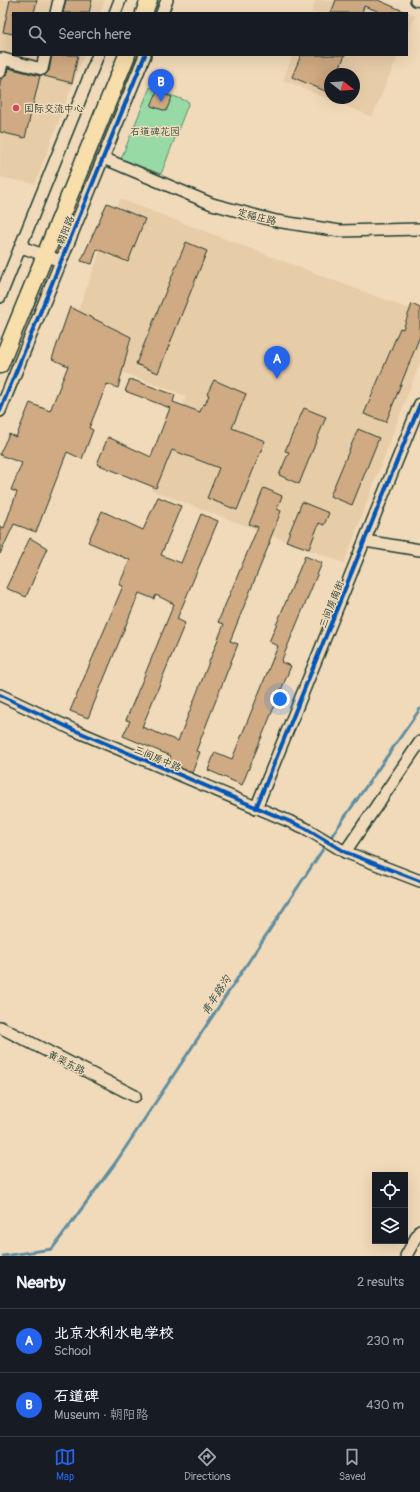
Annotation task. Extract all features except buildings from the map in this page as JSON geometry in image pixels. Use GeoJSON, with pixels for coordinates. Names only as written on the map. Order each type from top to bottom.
{"type":"FeatureCollection","features":[{"type":"Feature","properties":{"kind":"highway"},"geometry":{"type":"LineString","coordinates":[[134,12],[138,0]]}},
{"type":"Feature","properties":{"kind":"highway"},"geometry":{"type":"LineString","coordinates":[[144,12],[149,0]]}},
{"type":"Feature","properties":{"kind":"highway","name":"朝阳路"},"geometry":{"type":"LineString","coordinates":[[0,338],[34,252],[117,56]]}},
{"type":"Feature","properties":{"kind":"highway","name":"朝阳路"},"geometry":{"type":"LineString","coordinates":[[0,365],[34,252],[127,56]]}},
{"type":"Feature","properties":{"kind":"street"},"geometry":{"type":"LineString","coordinates":[[56,12],[59,0]]}},
{"type":"Feature","properties":{"kind":"street"},"geometry":{"type":"LineString","coordinates":[[115,12],[120,0]]}},
{"type":"Feature","properties":{"kind":"street"},"geometry":{"type":"LineString","coordinates":[[162,12],[167,0]]}},
{"type":"Feature","properties":{"kind":"street"},"geometry":{"type":"LineString","coordinates":[[416,0],[420,1]]}},
{"type":"Feature","properties":{"kind":"street"},"geometry":{"type":"LineString","coordinates":[[0,72],[2,59],[42,69],[46,56]]}},
{"type":"Feature","properties":{"kind":"street","name":"朝阳路"},"geometry":{"type":"LineString","coordinates":[[0,297],[34,252],[98,56]]}},
{"type":"Feature","properties":{"kind":"street","name":"朝阳路"},"geometry":{"type":"LineString","coordinates":[[0,411],[145,56]]}},
{"type":"Feature","properties":{"kind":"street","name":"定福庄路"},"geometry":{"type":"LineString","coordinates":[[103,158],[212,204],[276,221],[340,232],[420,229]]}},
{"type":"Feature","properties":{"kind":"street"},"geometry":{"type":"LineString","coordinates":[[34,252],[61,261]]}},
{"type":"Feature","properties":{"kind":"street","name":"三间房南街"},"geometry":{"type":"LineString","coordinates":[[256,808],[420,404]]}},
{"type":"Feature","properties":{"kind":"street"},"geometry":{"type":"LineString","coordinates":[[365,541],[420,550]]}},
{"type":"Feature","properties":{"kind":"street","name":"三间房中路"},"geometry":{"type":"LineString","coordinates":[[0,695],[74,730],[313,832],[342,850],[420,881]]}},
{"type":"Feature","properties":{"kind":"street"},"geometry":{"type":"LineString","coordinates":[[342,850],[420,742]]}},
{"type":"Feature","properties":{"kind":"street","name":"黄渠东路"},"geometry":{"type":"LineString","coordinates":[[0,1027],[135,1096]]}},
{"type":"Feature","properties":{"kind":"street"},"geometry":{"type":"LineString","coordinates":[[406,1256],[420,1230]]}},
{"type":"Feature","properties":{"kind":"shaded area"},"geometry":{"type":"Polygon","coordinates":[[[0,0],[105,0],[100,12],[12,12],[12,56],[84,56],[35,184],[0,177],[0,0]]]}},
{"type":"Feature","properties":{"kind":"shaded area"},"geometry":{"type":"Polygon","coordinates":[[[316,0],[378,0],[406,12],[311,12],[316,0]]]}},
{"type":"Feature","properties":{"kind":"shaded area"},"geometry":{"type":"Polygon","coordinates":[[[408,13],[415,16],[408,32],[408,13]]]}},
{"type":"Feature","properties":{"kind":"shaded area"},"geometry":{"type":"Polygon","coordinates":[[[293,56],[398,56],[372,117],[341,104],[360,104],[360,68],[324,68],[324,97],[283,80],[293,56]]]}},
{"type":"Feature","properties":{"kind":"shaded area"},"geometry":{"type":"Polygon","coordinates":[[[120,199],[420,313],[420,362],[344,563],[151,490],[186,396],[63,350],[120,199]]]}},
{"type":"Feature","properties":{"kind":"green space","name":"石道碑花园"},"geometry":{"type":"Polygon","coordinates":[[[150,87],[189,102],[161,174],[121,159],[150,87]]]}},
{"type":"Feature","properties":{"kind":"waterway","name":"青年路沟"},"geometry":{"type":"LineString","coordinates":[[3,1256],[52,1249],[116,1162],[335,831],[420,709]]}},
{"type":"Feature","properties":{"kind":"cycle path"},"geometry":{"type":"LineString","coordinates":[[0,411],[145,56]]}},
{"type":"Feature","properties":{"kind":"cycle path"},"geometry":{"type":"LineString","coordinates":[[256,808],[420,404]]}},
{"type":"Feature","properties":{"kind":"cycle path"},"geometry":{"type":"LineString","coordinates":[[0,695],[74,730],[305,828],[345,852],[420,881]]}},
{"type":"Feature","properties":{"kind":"place","name":"石道碑"},"geometry":{"type":"Point","coordinates":[161,102]}},
{"type":"Feature","properties":{"kind":"place","name":"国际交流中心"},"geometry":{"type":"Point","coordinates":[16,108]}},
{"type":"Feature","properties":{"kind":"place","name":"北京水利水电学校"},"geometry":{"type":"Point","coordinates":[277,379]}}]}
